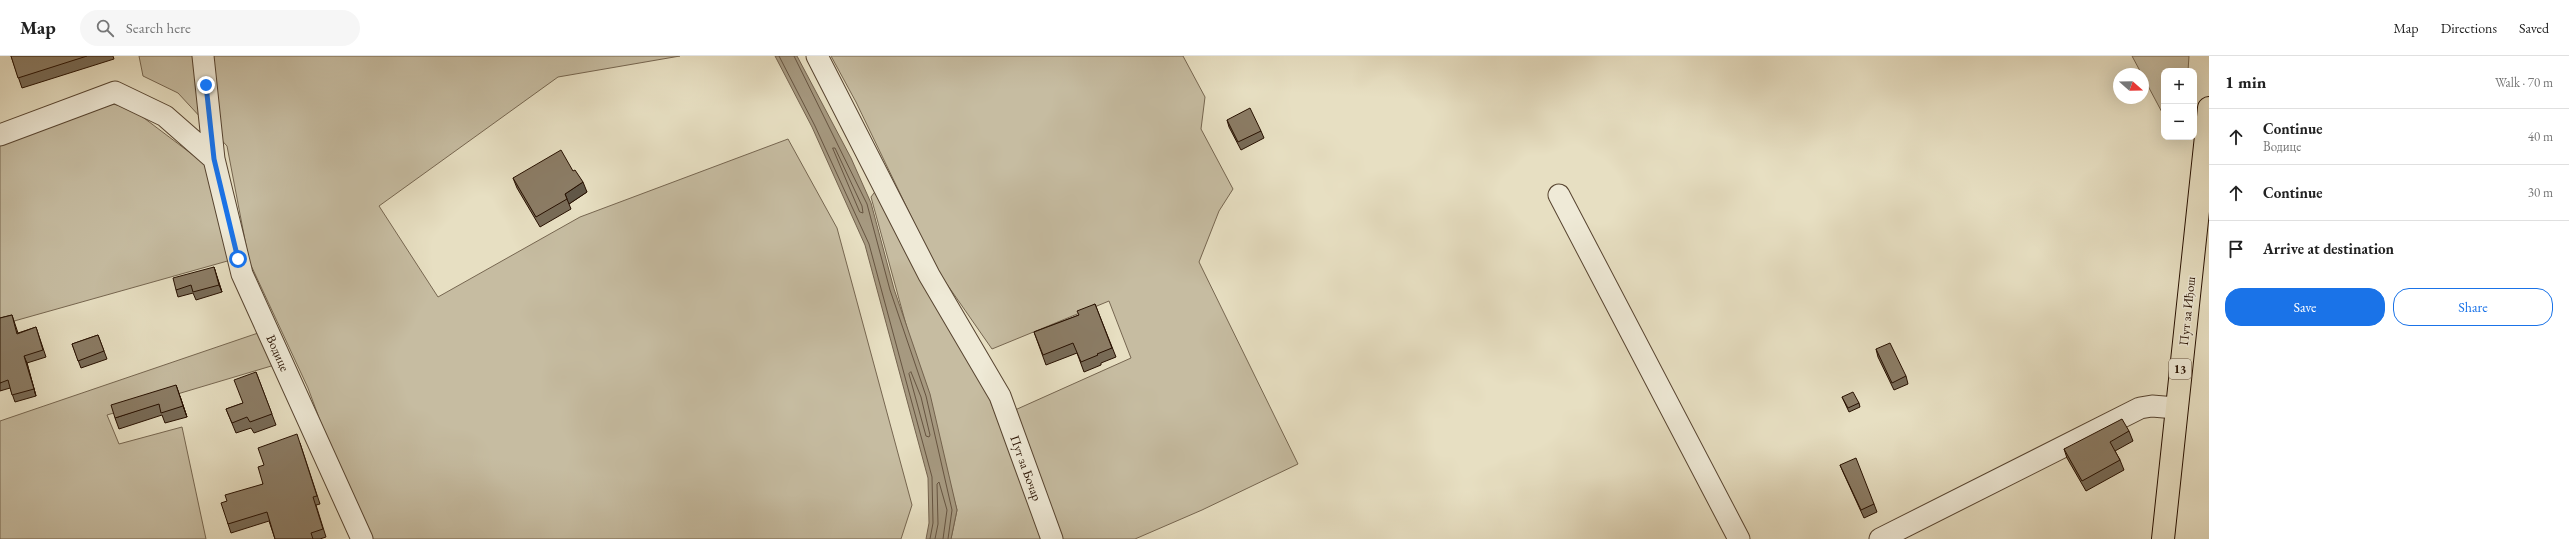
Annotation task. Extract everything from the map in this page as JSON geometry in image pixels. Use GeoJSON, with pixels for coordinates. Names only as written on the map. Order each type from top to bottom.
{"type":"FeatureCollection","features":[{"type":"Feature","properties":{"kind":"main road","name":"Пут за Иђош"},"geometry":{"type":"LineString","coordinates":[[2163,539],[2209,108]]}},
{"type":"Feature","properties":{"kind":"street","name":"Водице"},"geometry":{"type":"LineString","coordinates":[[203,56],[214,159],[242,274],[362,539]]}},
{"type":"Feature","properties":{"kind":"street","name":"Пут за Бочар"},"geometry":{"type":"LineString","coordinates":[[817,56],[929,275],[1000,396],[1052,539]]}},
{"type":"Feature","properties":{"kind":"street"},"geometry":{"type":"LineString","coordinates":[[0,135],[115,92],[165,116],[214,159]]}},
{"type":"Feature","properties":{"kind":"street"},"geometry":{"type":"LineString","coordinates":[[1559,195],[1739,539]]}},
{"type":"Feature","properties":{"kind":"street"},"geometry":{"type":"LineString","coordinates":[[1880,539],[2140,408],[2152,406],[2176,408]]}},
{"type":"Feature","properties":{"kind":"shaded area"},"geometry":{"type":"Polygon","coordinates":[[[139,56],[680,56],[558,77],[379,206],[438,297],[580,217],[788,139],[837,228],[912,505],[901,539],[364,539],[308,388],[249,261],[227,146],[178,93],[143,76],[139,56]]]}},
{"type":"Feature","properties":{"kind":"shaded area"},"geometry":{"type":"Polygon","coordinates":[[[831,56],[1183,56],[1205,97],[1201,129],[1233,189],[1219,211],[1199,262],[1298,464],[1202,510],[1135,539],[1060,539],[1015,410],[1131,358],[1109,301],[992,349],[937,270],[856,102],[831,56]]]}},
{"type":"Feature","properties":{"kind":"shaded area"},"geometry":{"type":"Polygon","coordinates":[[[2132,56],[2189,56],[2188,68],[2161,68],[2161,110],[2149,88],[2149,68],[2138,68],[2132,56]]]}},
{"type":"Feature","properties":{"kind":"shaded area"},"geometry":{"type":"Polygon","coordinates":[[[113,104],[132,109],[205,164],[231,260],[0,325],[0,145],[113,104]]]}},
{"type":"Feature","properties":{"kind":"shaded area"},"geometry":{"type":"Polygon","coordinates":[[[877,189],[983,382],[1044,539],[951,539],[957,510],[871,197],[877,189]]]}},
{"type":"Feature","properties":{"kind":"shaded area"},"geometry":{"type":"Polygon","coordinates":[[[261,332],[278,364],[107,415],[119,444],[182,427],[206,539],[0,539],[0,421],[261,332]]]}},
{"type":"Feature","properties":{"kind":"water"},"geometry":{"type":"Polygon","coordinates":[[[775,56],[797,56],[851,158],[871,203],[894,289],[930,394],[957,510],[951,539],[926,539],[929,523],[928,478],[865,245],[812,127],[775,56]]]}},
{"type":"Feature","properties":{"kind":"building"},"geometry":{"type":"Polygon","coordinates":[[[11,56],[87,56],[18,78],[11,56]]]}},
{"type":"Feature","properties":{"kind":"building"},"geometry":{"type":"Polygon","coordinates":[[[1250,108],[1261,131],[1238,142],[1227,120],[1250,108]]]}},
{"type":"Feature","properties":{"kind":"building"},"geometry":{"type":"Polygon","coordinates":[[[561,150],[573,171],[575,170],[583,182],[565,194],[567,199],[536,217],[513,178],[561,150]]]}},
{"type":"Feature","properties":{"kind":"building"},"geometry":{"type":"Polygon","coordinates":[[[214,267],[219,285],[193,292],[191,285],[176,290],[173,278],[214,267]]]}},
{"type":"Feature","properties":{"kind":"building"},"geometry":{"type":"Polygon","coordinates":[[[1095,304],[1112,348],[1081,362],[1073,343],[1043,355],[1034,332],[1079,315],[1077,311],[1095,304]]]}},
{"type":"Feature","properties":{"kind":"building"},"geometry":{"type":"Polygon","coordinates":[[[12,315],[17,334],[36,327],[43,350],[24,356],[34,389],[12,395],[8,380],[0,383],[0,318],[12,315]]]}},
{"type":"Feature","properties":{"kind":"building"},"geometry":{"type":"Polygon","coordinates":[[[98,335],[104,351],[78,361],[72,344],[98,335]]]}},
{"type":"Feature","properties":{"kind":"building"},"geometry":{"type":"Polygon","coordinates":[[[1890,343],[1906,376],[1892,383],[1876,349],[1890,343]]]}},
{"type":"Feature","properties":{"kind":"building"},"geometry":{"type":"Polygon","coordinates":[[[256,372],[272,414],[250,422],[247,417],[232,423],[226,409],[243,403],[234,380],[256,372]]]}},
{"type":"Feature","properties":{"kind":"building"},"geometry":{"type":"Polygon","coordinates":[[[176,385],[183,406],[161,413],[159,404],[115,418],[111,405],[176,385]]]}},
{"type":"Feature","properties":{"kind":"building"},"geometry":{"type":"Polygon","coordinates":[[[1853,392],[1859,403],[1848,408],[1842,397],[1853,392]]]}},
{"type":"Feature","properties":{"kind":"building"},"geometry":{"type":"Polygon","coordinates":[[[2122,419],[2129,431],[2110,442],[2120,460],[2082,481],[2064,449],[2122,419]]]}},
{"type":"Feature","properties":{"kind":"building"},"geometry":{"type":"Polygon","coordinates":[[[297,434],[317,496],[313,497],[323,529],[311,533],[313,539],[275,539],[267,512],[228,524],[221,503],[227,501],[225,495],[263,484],[258,467],[264,465],[258,448],[297,434]]]}},
{"type":"Feature","properties":{"kind":"building"},"geometry":{"type":"Polygon","coordinates":[[[1856,458],[1874,504],[1861,510],[1840,465],[1856,458]]]}},
{"type":"Feature","properties":{"kind":"route"},"geometry":{"type":"LineString","coordinates":[[206,85],[214,159],[238,259]]}}]}
